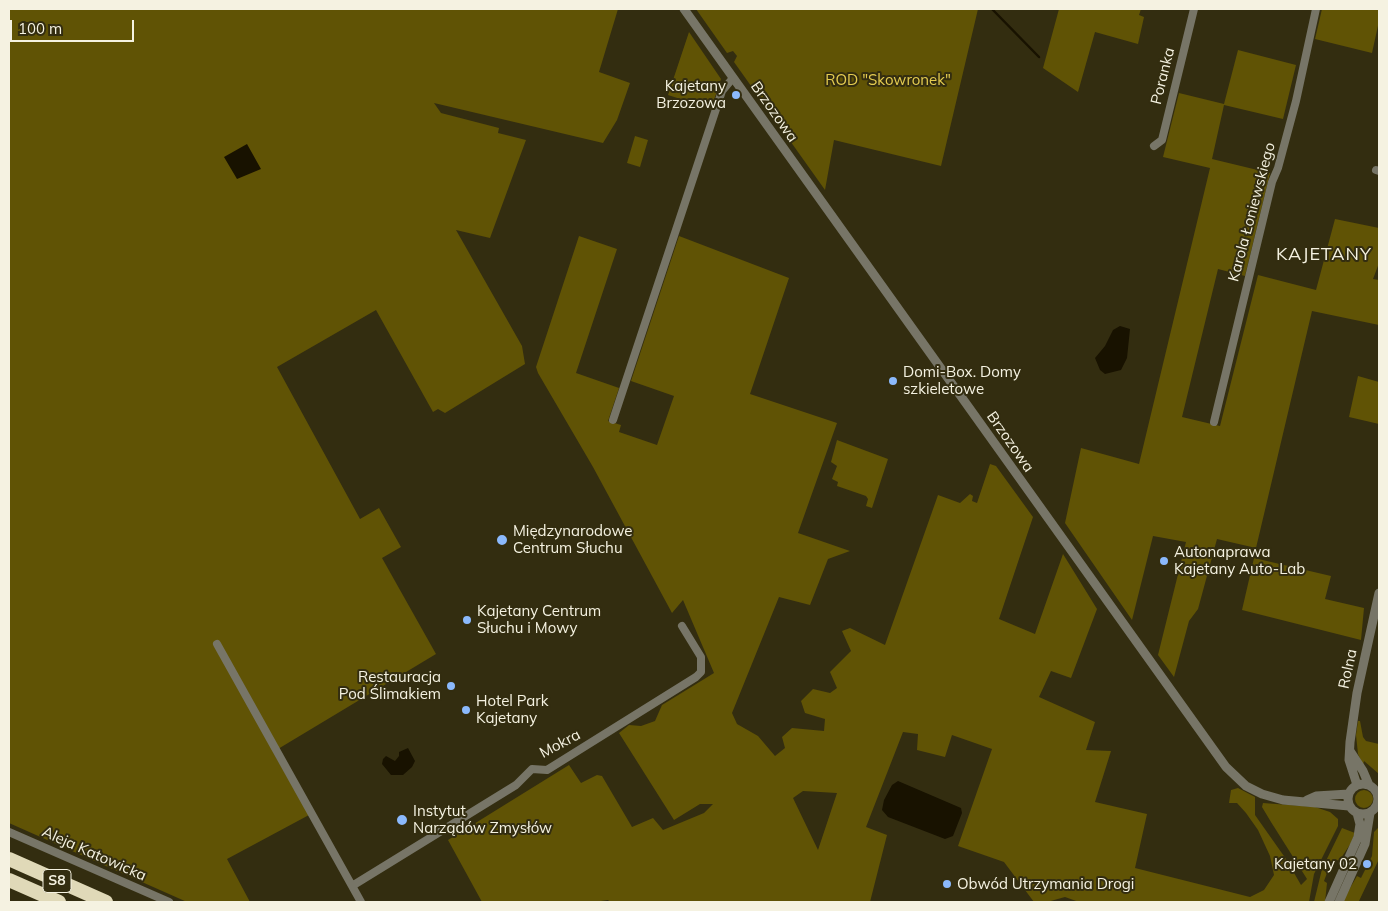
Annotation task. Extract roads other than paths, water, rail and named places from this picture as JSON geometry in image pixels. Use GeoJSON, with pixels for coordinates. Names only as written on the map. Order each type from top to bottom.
{"type":"FeatureCollection","features":[{"type":"Feature","properties":{"kind":"highway","name":"S8"},"geometry":{"type":"LineString","coordinates":[[9,860],[106,902]]}},
{"type":"Feature","properties":{"kind":"highway","name":"S8"},"geometry":{"type":"LineString","coordinates":[[9,880],[59,902]]}},
{"type":"Feature","properties":{"kind":"street","name":"Brzozowa"},"geometry":{"type":"LineString","coordinates":[[684,9],[1226,768],[1246,786],[1262,794],[1283,800],[1307,800],[1318,804],[1349,806]]}},
{"type":"Feature","properties":{"kind":"street","name":"Poranka"},"geometry":{"type":"LineString","coordinates":[[1154,146],[1162,140],[1194,9]]}},
{"type":"Feature","properties":{"kind":"street","name":"Karola Łoniewskiego"},"geometry":{"type":"LineString","coordinates":[[1214,422],[1272,182],[1278,168],[1296,100],[1316,9]]}},
{"type":"Feature","properties":{"kind":"street"},"geometry":{"type":"LineString","coordinates":[[613,420],[722,91],[733,78]]}},
{"type":"Feature","properties":{"kind":"street","name":"Rolna"},"geometry":{"type":"LineString","coordinates":[[1357,785],[1349,760],[1350,751],[1357,693],[1379,593]]}},
{"type":"Feature","properties":{"kind":"street","name":"Mokra"},"geometry":{"type":"LineString","coordinates":[[352,886],[516,785],[532,769],[547,770],[696,677],[701,672],[701,658],[682,626]]}},
{"type":"Feature","properties":{"kind":"street"},"geometry":{"type":"LineString","coordinates":[[217,644],[361,902]]}},
{"type":"Feature","properties":{"kind":"street"},"geometry":{"type":"LineString","coordinates":[[1339,902],[1365,844],[1370,813],[1378,806],[1378,793],[1369,785],[1363,771],[1350,751]]}},
{"type":"Feature","properties":{"kind":"street"},"geometry":{"type":"LineString","coordinates":[[1329,902],[1358,836],[1360,824],[1357,813],[1349,806],[1349,794],[1357,785],[1369,785]]}},
{"type":"Feature","properties":{"kind":"street","name":"Brzozowa"},"geometry":{"type":"LineString","coordinates":[[1307,800],[1316,796],[1349,794]]}},
{"type":"Feature","properties":{"kind":"street"},"geometry":{"type":"LineString","coordinates":[[1357,813],[1370,813]]}},
{"type":"Feature","properties":{"kind":"street","name":"Aleja Katowicka"},"geometry":{"type":"LineString","coordinates":[[9,832],[169,902]]}},
{"type":"Feature","properties":{"kind":"waterway"},"geometry":{"type":"LineString","coordinates":[[992,9],[1039,57]]}},
{"type":"Feature","properties":{"kind":"place","name":"Kajetany Brzozowa"},"geometry":{"type":"Point","coordinates":[736,95]}},
{"type":"Feature","properties":{"kind":"place","name":"Domi-Box. Domy szkieletowe"},"geometry":{"type":"Point","coordinates":[893,381]}},
{"type":"Feature","properties":{"kind":"place","name":"Międzynarodowe Centrum Słuchu"},"geometry":{"type":"Point","coordinates":[502,540]}},
{"type":"Feature","properties":{"kind":"place","name":"Autonaprawa Kajetany Auto-Lab"},"geometry":{"type":"Point","coordinates":[1164,561]}},
{"type":"Feature","properties":{"kind":"place","name":"Kajetany Centrum Słuchu i Mowy"},"geometry":{"type":"Point","coordinates":[467,620]}},
{"type":"Feature","properties":{"kind":"place","name":"Restauracja Pod Ślimakiem"},"geometry":{"type":"Point","coordinates":[451,686]}},
{"type":"Feature","properties":{"kind":"place","name":"Hotel Park Kajetany"},"geometry":{"type":"Point","coordinates":[466,710]}},
{"type":"Feature","properties":{"kind":"place","name":"Instytut Narządów Zmysłów"},"geometry":{"type":"Point","coordinates":[402,820]}},
{"type":"Feature","properties":{"kind":"place","name":"Kajetany 02"},"geometry":{"type":"Point","coordinates":[1367,864]}},
{"type":"Feature","properties":{"kind":"place","name":"Obwód Utrzymania Drogi"},"geometry":{"type":"Point","coordinates":[947,884]}},
{"type":"Feature","properties":{"kind":"district","name":"KAJETANY"},"geometry":{"type":"Point","coordinates":[1324,255]}},
{"type":"Feature","properties":{"kind":"park label","name":"ROD \"Skowronek\""},"geometry":{"type":"Point","coordinates":[888,80]}}]}
